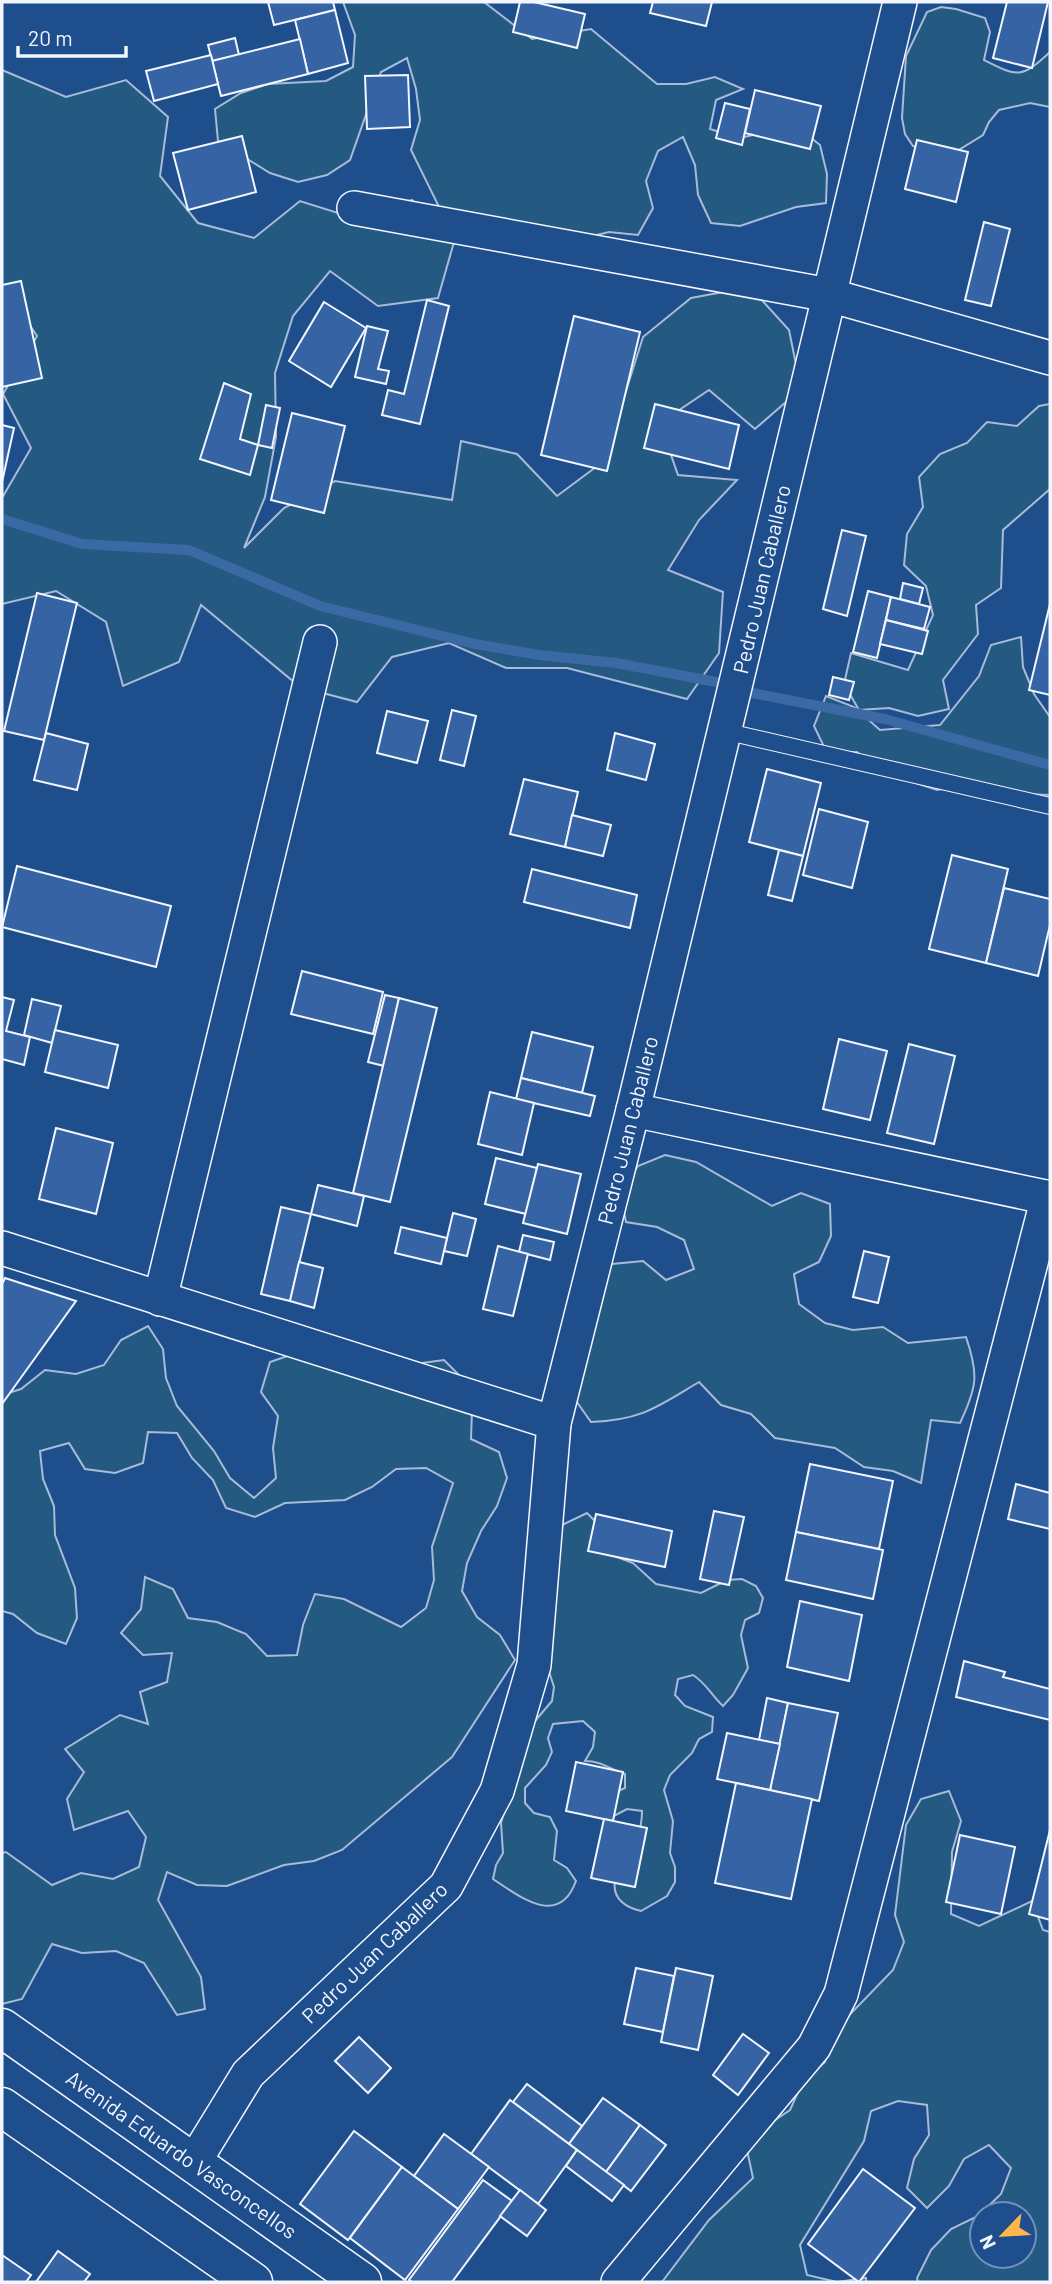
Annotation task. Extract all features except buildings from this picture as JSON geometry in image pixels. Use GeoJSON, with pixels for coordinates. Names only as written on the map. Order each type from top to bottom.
{"type":"FeatureCollection","features":[{"type":"Feature","properties":{"kind":"street","name":"Pedro Juan Caballero"},"geometry":{"type":"LineString","coordinates":[[194,2162],[248,2074],[446,1886],[497,1791],[534,1665],[554,1423],[633,1110],[900,2]]}},
{"type":"Feature","properties":{"kind":"street"},"geometry":{"type":"LineString","coordinates":[[354,208],[829,295],[1050,358]]}},
{"type":"Feature","properties":{"kind":"street"},"geometry":{"type":"LineString","coordinates":[[160,1299],[320,642]]}},
{"type":"Feature","properties":{"kind":"street"},"geometry":{"type":"LineString","coordinates":[[618,2282],[814,2047],[841,1994],[1049,1198],[633,1110]]}},
{"type":"Feature","properties":{"kind":"street"},"geometry":{"type":"LineString","coordinates":[[2,1248],[554,1423]]}},
{"type":"Feature","properties":{"kind":"street","name":"Avenida Eduardo Vasconcellos"},"geometry":{"type":"LineString","coordinates":[[2,2028],[362,2282]]}},
{"type":"Feature","properties":{"kind":"street"},"geometry":{"type":"LineString","coordinates":[[2,2107],[253,2282]]}},
{"type":"Feature","properties":{"kind":"lane"},"geometry":{"type":"LineString","coordinates":[[724,731],[1050,806]]}},
{"type":"Feature","properties":{"kind":"shaded area"},"geometry":{"type":"Polygon","coordinates":[[[343,2],[484,2],[532,39],[591,29],[657,84],[686,84],[715,77],[743,89],[716,100],[710,129],[739,138],[796,126],[820,145],[827,174],[826,203],[796,207],[740,226],[711,223],[698,195],[695,165],[683,137],[658,151],[646,181],[653,208],[638,235],[609,232],[580,239],[439,207],[411,150],[420,120],[416,89],[407,58],[381,72],[350,160],[327,175],[298,182],[270,173],[218,141],[215,109],[241,93],[268,84],[326,81],[353,67],[355,35],[343,2]]]}},
{"type":"Feature","properties":{"kind":"shaded area"},"geometry":{"type":"Polygon","coordinates":[[[941,7],[985,18],[990,32],[984,60],[1005,70],[1025,71],[1050,52],[1050,107],[1030,103],[999,110],[983,135],[957,151],[942,152],[913,146],[905,134],[902,118],[906,56],[927,12],[941,7]]]}},
{"type":"Feature","properties":{"kind":"shaded area"},"geometry":{"type":"Polygon","coordinates":[[[2,70],[66,97],[126,80],[168,117],[160,176],[198,223],[254,238],[300,201],[357,219],[412,200],[454,242],[438,298],[378,306],[330,271],[293,316],[275,373],[276,437],[265,497],[244,548],[284,508],[335,481],[452,500],[461,441],[517,454],[557,496],[604,461],[643,337],[691,298],[750,287],[789,330],[801,389],[755,429],[709,390],[660,423],[678,475],[737,480],[699,520],[668,570],[723,592],[719,653],[687,699],[567,668],[506,668],[449,643],[392,657],[357,702],[300,687],[201,605],[179,662],[123,686],[106,622],[56,591],[2,604],[2,498],[31,448],[3,394],[37,336],[2,287],[2,70]]]}},
{"type":"Feature","properties":{"kind":"shaded area"},"geometry":{"type":"Polygon","coordinates":[[[1050,404],[1050,489],[1003,530],[1001,588],[976,605],[978,634],[943,680],[949,709],[918,716],[889,708],[859,710],[844,684],[851,653],[908,670],[933,615],[926,586],[904,565],[907,534],[923,507],[919,477],[940,454],[967,443],[987,422],[1017,426],[1039,406],[1050,404]]]}},
{"type":"Feature","properties":{"kind":"shaded area"},"geometry":{"type":"Polygon","coordinates":[[[1021,637],[1023,667],[1034,694],[1050,717],[1050,795],[996,793],[966,785],[937,790],[880,771],[857,752],[827,753],[814,726],[826,696],[854,707],[880,730],[940,725],[979,676],[991,645],[1021,637]]]}},
{"type":"Feature","properties":{"kind":"shaded area"},"geometry":{"type":"Polygon","coordinates":[[[665,1155],[696,1162],[772,1206],[801,1193],[830,1204],[831,1236],[819,1262],[794,1274],[799,1304],[825,1323],[853,1330],[883,1327],[908,1343],[966,1337],[974,1371],[970,1400],[960,1423],[931,1420],[921,1483],[893,1471],[864,1467],[835,1448],[775,1438],[751,1414],[721,1405],[699,1382],[648,1411],[609,1421],[591,1422],[574,1398],[590,1286],[612,1264],[643,1261],[666,1280],[694,1269],[684,1240],[657,1227],[626,1222],[620,1192],[638,1166],[665,1155]]]}},
{"type":"Feature","properties":{"kind":"shaded area"},"geometry":{"type":"Polygon","coordinates":[[[148,1326],[163,1349],[166,1378],[177,1406],[214,1451],[230,1478],[254,1498],[276,1478],[273,1448],[278,1416],[261,1392],[270,1362],[299,1352],[414,1364],[444,1360],[466,1382],[472,1411],[471,1439],[499,1452],[507,1478],[497,1506],[481,1531],[467,1563],[462,1591],[477,1617],[500,1635],[515,1660],[452,1757],[342,1850],[314,1861],[284,1865],[227,1886],[197,1885],[167,1872],[158,1900],[201,1977],[205,2009],[177,2015],[144,1963],[116,1951],[82,1953],[52,1944],[22,1999],[2,2004],[2,1853],[6,1852],[52,1885],[81,1873],[113,1879],[139,1867],[146,1837],[128,1811],[74,1830],[67,1799],[84,1772],[65,1749],[120,1715],[148,1724],[140,1692],[167,1682],[172,1653],[143,1655],[121,1633],[141,1609],[145,1577],[173,1589],[188,1618],[217,1622],[246,1634],[267,1656],[297,1655],[303,1625],[315,1594],[344,1599],[401,1627],[426,1608],[434,1580],[432,1547],[453,1483],[426,1468],[396,1469],[372,1487],[345,1500],[285,1503],[255,1517],[226,1508],[213,1480],[192,1458],[177,1433],[148,1432],[143,1463],[115,1473],[85,1469],[69,1443],[40,1451],[43,1479],[54,1506],[55,1535],[75,1588],[77,1618],[66,1644],[37,1633],[13,1614],[2,1611],[2,1395],[21,1389],[45,1370],[76,1374],[104,1365],[121,1340],[148,1326]]]}},
{"type":"Feature","properties":{"kind":"shaded area"},"geometry":{"type":"Polygon","coordinates":[[[587,1513],[598,1524],[603,1552],[633,1563],[656,1584],[701,1593],[727,1580],[742,1579],[756,1586],[763,1598],[759,1613],[745,1620],[741,1635],[748,1668],[733,1695],[723,1706],[693,1675],[678,1679],[675,1695],[685,1706],[713,1717],[712,1732],[699,1739],[692,1753],[670,1775],[664,1790],[673,1821],[670,1853],[675,1867],[675,1882],[667,1896],[641,1911],[631,1908],[618,1898],[615,1882],[637,1838],[642,1811],[627,1809],[614,1816],[599,1799],[625,1788],[625,1774],[585,1761],[593,1747],[595,1732],[583,1721],[553,1724],[548,1738],[552,1752],[546,1765],[525,1788],[525,1803],[534,1813],[550,1817],[557,1831],[554,1860],[567,1868],[576,1881],[569,1895],[560,1903],[549,1906],[538,1904],[515,1894],[493,1879],[496,1865],[503,1853],[501,1823],[523,1735],[552,1701],[554,1687],[545,1659],[560,1526],[587,1513]]]}},
{"type":"Feature","properties":{"kind":"shaded area"},"geometry":{"type":"Polygon","coordinates":[[[949,1791],[961,1821],[952,1852],[951,1914],[979,1926],[1032,1901],[1043,1930],[1050,1932],[1050,2282],[918,2282],[917,2278],[931,2250],[951,2229],[968,2221],[968,2270],[1038,2270],[1038,2200],[995,2200],[1001,2194],[1011,2168],[989,2145],[964,2159],[949,2186],[927,2208],[907,2188],[914,2159],[929,2135],[927,2105],[898,2101],[871,2111],[864,2141],[800,2245],[807,2275],[837,2282],[662,2282],[709,2220],[753,2178],[747,2150],[766,2126],[790,2110],[803,2081],[825,2062],[831,2034],[893,1970],[904,1942],[895,1915],[906,1825],[921,1799],[949,1791]]]}},
{"type":"Feature","properties":{"kind":"shaded area"},"geometry":{"type":"Polygon","coordinates":[[[866,2278],[866,2282],[837,2282],[866,2278]]]}},
{"type":"Feature","properties":{"kind":"waterway"},"geometry":{"type":"LineString","coordinates":[[2,519],[82,544],[189,550],[320,606],[475,644],[539,655],[616,663],[727,684]]}},
{"type":"Feature","properties":{"kind":"waterway"},"geometry":{"type":"LineString","coordinates":[[747,692],[885,719],[1050,765]]}}]}
